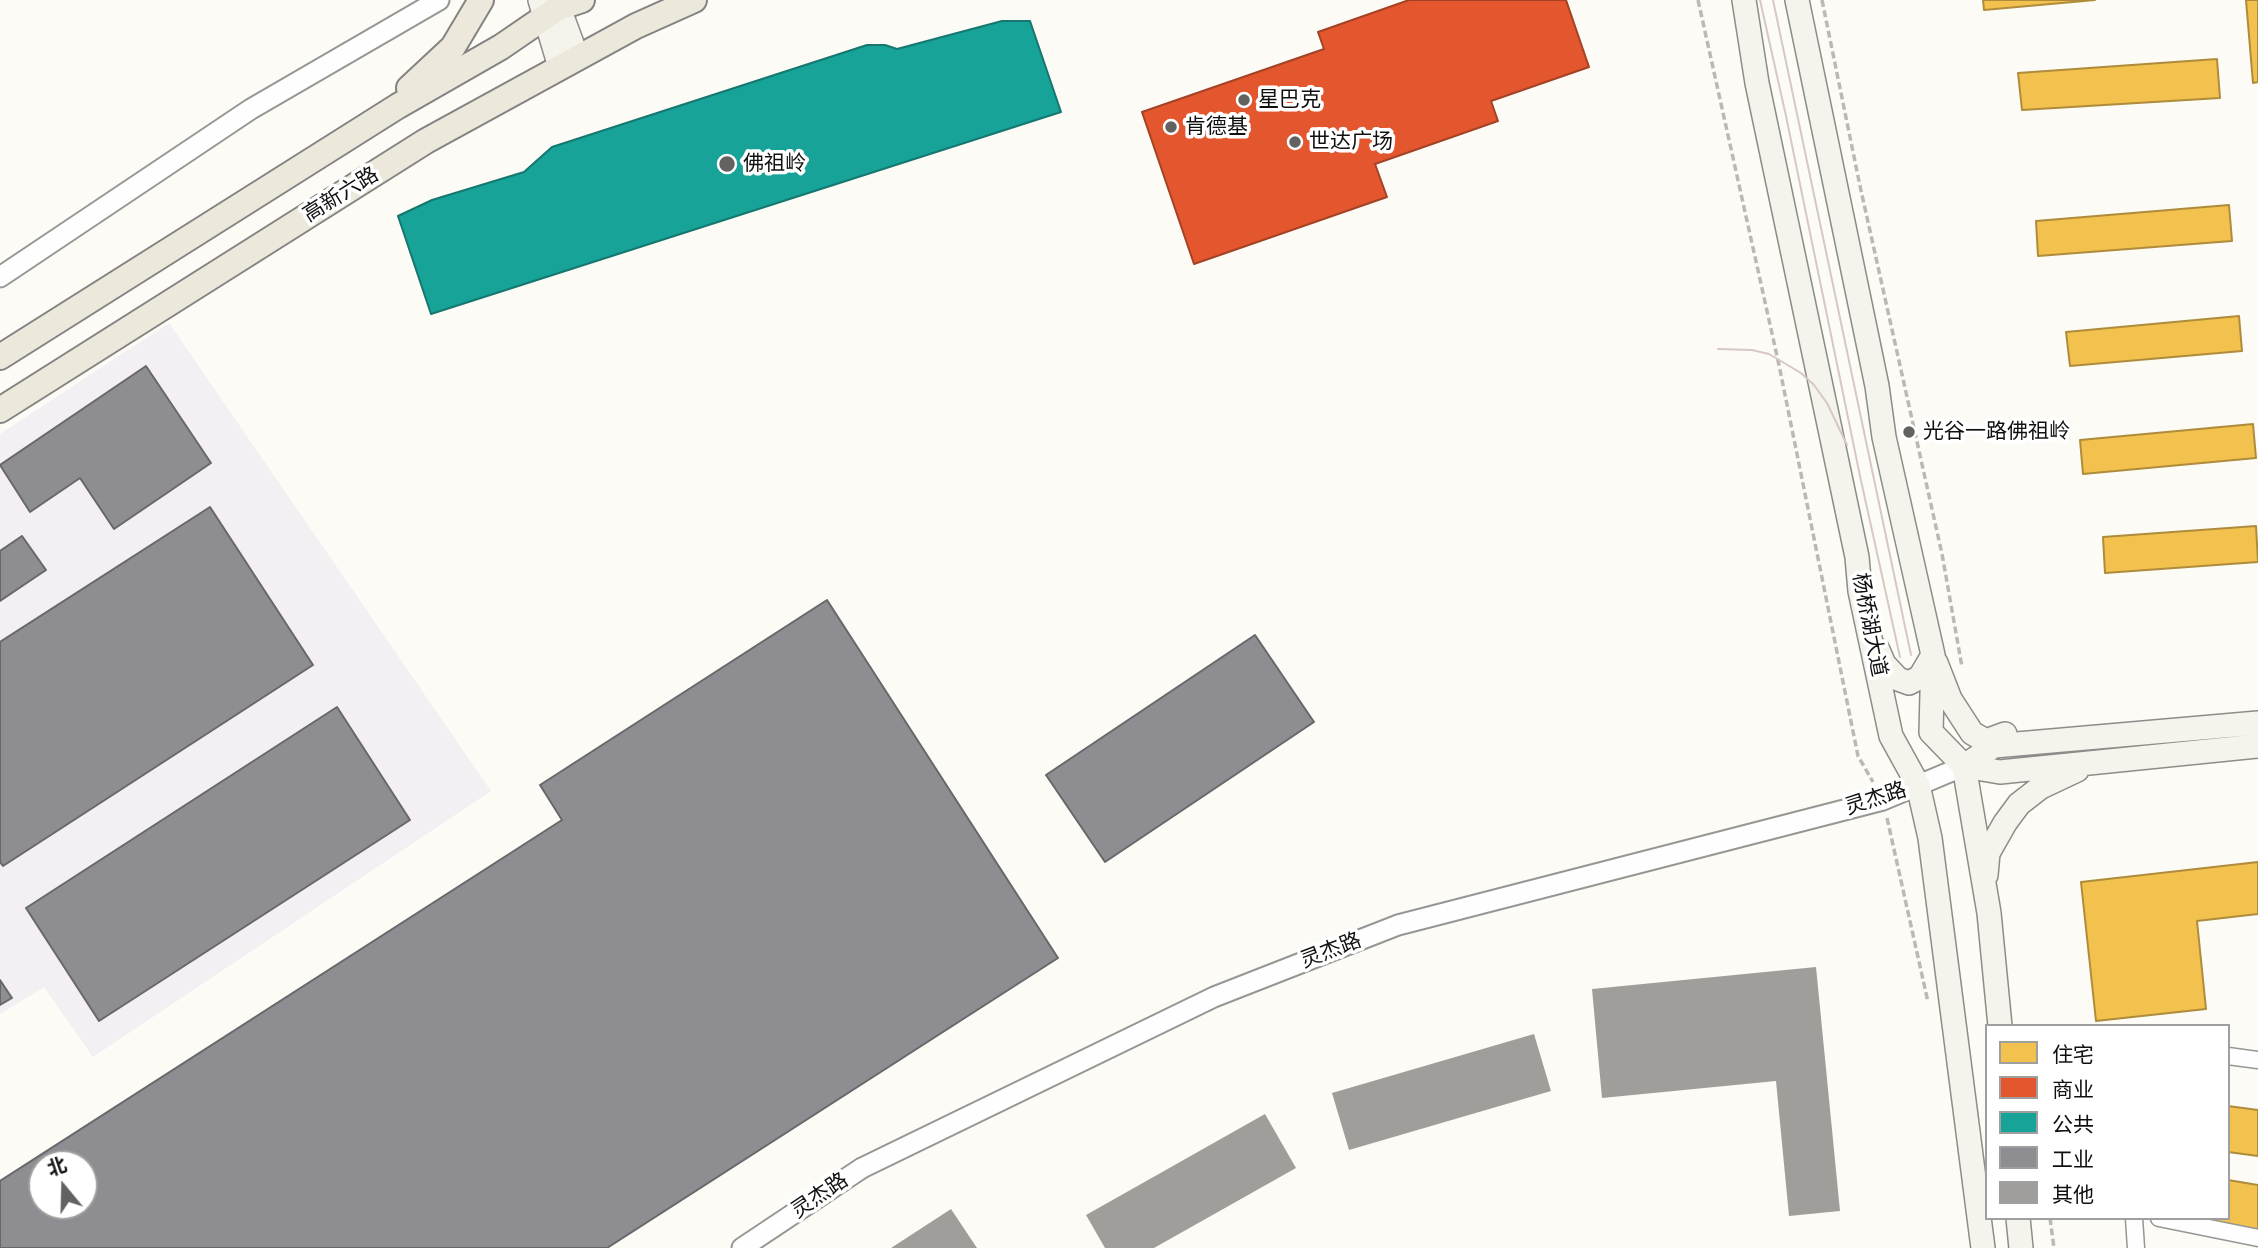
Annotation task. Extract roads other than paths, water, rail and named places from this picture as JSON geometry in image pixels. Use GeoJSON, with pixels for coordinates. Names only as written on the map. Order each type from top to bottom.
{"type":"FeatureCollection","features":[{"type":"Feature","properties":{"kind":"main road"},"geometry":{"type":"LineString","coordinates":[[376,120],[453,47],[481,0]]}},
{"type":"Feature","properties":{"kind":"main road"},"geometry":{"type":"LineString","coordinates":[[0,357],[376,120],[501,47],[550,6],[582,0]]}},
{"type":"Feature","properties":{"kind":"main road","name":"高新六路"},"geometry":{"type":"LineString","coordinates":[[0,410],[426,141],[636,26],[694,0]]}},
{"type":"Feature","properties":{"kind":"main road","name":"杨桥湖大道"},"geometry":{"type":"LineString","coordinates":[[1744,0],[1757,83],[1857,557],[1860,592],[1891,736],[1918,785],[1930,838],[1983,1248]]}},
{"type":"Feature","properties":{"kind":"main road"},"geometry":{"type":"LineString","coordinates":[[1797,0],[1877,386],[1884,437],[1933,655],[1950,699],[1972,733],[1986,741],[2017,730],[2102,737]]}},
{"type":"Feature","properties":{"kind":"main road"},"geometry":{"type":"LineString","coordinates":[[550,6],[569,62]]}},
{"type":"Feature","properties":{"kind":"main road"},"geometry":{"type":"LineString","coordinates":[[1868,627],[1884,664],[1898,679],[1909,683],[1920,677],[1933,655]]}},
{"type":"Feature","properties":{"kind":"main road"},"geometry":{"type":"LineString","coordinates":[[1933,655],[1931,732],[1964,766],[1989,914],[2000,1024]]}},
{"type":"Feature","properties":{"kind":"main road"},"geometry":{"type":"LineString","coordinates":[[1964,766],[1994,746],[2258,723]]}},
{"type":"Feature","properties":{"kind":"main road"},"geometry":{"type":"LineString","coordinates":[[1964,766],[2000,772],[2258,746]]}},
{"type":"Feature","properties":{"kind":"main road"},"geometry":{"type":"LineString","coordinates":[[1985,892],[1988,853],[2019,804],[2041,787],[2096,762]]}},
{"type":"Feature","properties":{"kind":"main road"},"geometry":{"type":"LineString","coordinates":[[2018,1220],[2021,1248]]}},
{"type":"Feature","properties":{"kind":"street"},"geometry":{"type":"LineString","coordinates":[[0,277],[251,109],[439,0]]}},
{"type":"Feature","properties":{"kind":"street","name":"灵杰路"},"geometry":{"type":"LineString","coordinates":[[742,1248],[862,1168],[1214,997],[1361,939],[1398,925],[1883,800],[1964,766]]}},
{"type":"Feature","properties":{"kind":"street"},"geometry":{"type":"LineString","coordinates":[[2230,1056],[2258,1060]]}},
{"type":"Feature","properties":{"kind":"street"},"geometry":{"type":"LineString","coordinates":[[2134,1220],[2136,1248]]}},
{"type":"Feature","properties":{"kind":"street"},"geometry":{"type":"LineString","coordinates":[[2169,1220],[2258,1238]]}},
{"type":"Feature","properties":{"kind":"tram line"},"geometry":{"type":"LineString","coordinates":[[1760,0],[1900,657]]}},
{"type":"Feature","properties":{"kind":"tram line"},"geometry":{"type":"LineString","coordinates":[[1773,0],[1911,655]]}},
{"type":"Feature","properties":{"kind":"tram line"},"geometry":{"type":"LineString","coordinates":[[1718,349],[1752,350],[1769,354],[1801,373],[1827,403],[1847,445]]}},
{"type":"Feature","properties":{"kind":"place","name":"星巴克"},"geometry":{"type":"Point","coordinates":[1244,100]}},
{"type":"Feature","properties":{"kind":"place","name":"肯德基"},"geometry":{"type":"Point","coordinates":[1171,127]}},
{"type":"Feature","properties":{"kind":"place","name":"世达广场"},"geometry":{"type":"Point","coordinates":[1295,142]}},
{"type":"Feature","properties":{"kind":"place","name":"佛祖岭"},"geometry":{"type":"Point","coordinates":[727,164]}},
{"type":"Feature","properties":{"kind":"place","name":"光谷一路佛祖岭"},"geometry":{"type":"Point","coordinates":[1909,432]}}]}
